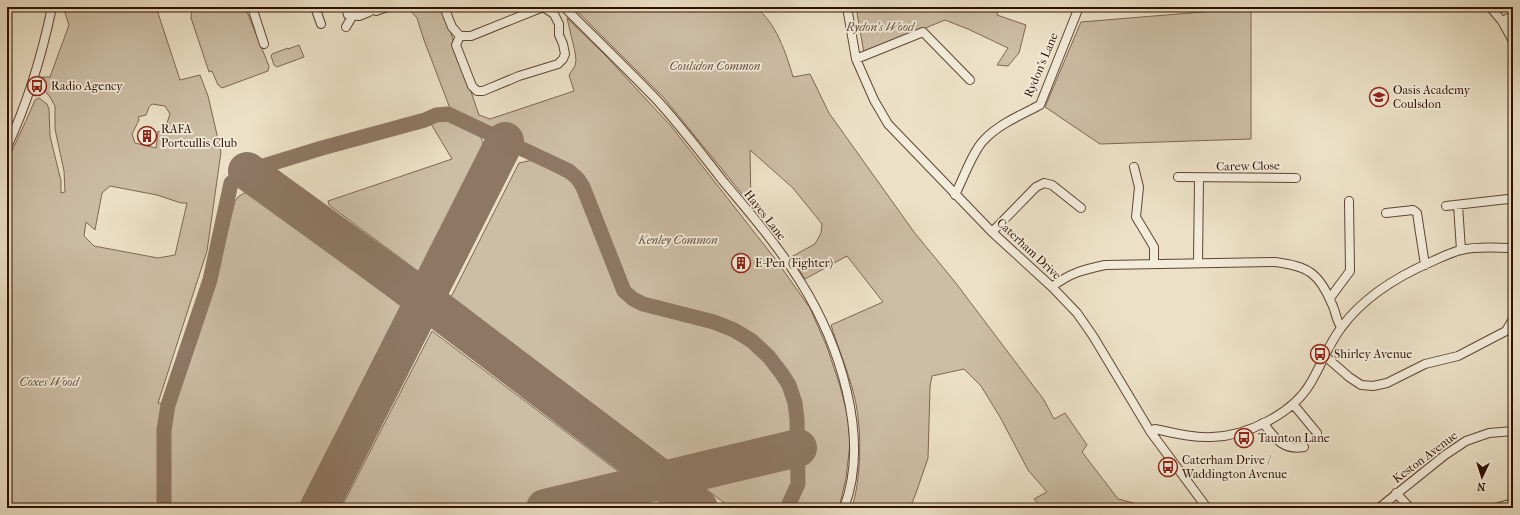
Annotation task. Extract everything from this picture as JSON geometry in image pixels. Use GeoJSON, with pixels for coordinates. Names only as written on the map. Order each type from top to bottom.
{"type":"FeatureCollection","features":[{"type":"Feature","properties":{"kind":"street"},"geometry":{"type":"LineString","coordinates":[[7,147],[32,85],[52,7]]}},
{"type":"Feature","properties":{"kind":"street"},"geometry":{"type":"LineString","coordinates":[[252,7],[264,44]]}},
{"type":"Feature","properties":{"kind":"street"},"geometry":{"type":"LineString","coordinates":[[315,7],[322,24]]}},
{"type":"Feature","properties":{"kind":"street"},"geometry":{"type":"LineString","coordinates":[[346,7],[348,14],[359,16],[387,7]]}},
{"type":"Feature","properties":{"kind":"street"},"geometry":{"type":"LineString","coordinates":[[444,7],[452,27],[460,36],[471,36],[543,7],[554,14],[559,24],[559,35],[564,49],[563,59],[558,64],[519,76],[483,92],[477,91],[472,86],[456,44],[460,36]]}},
{"type":"Feature","properties":{"kind":"street","name":"Hayes Lane"},"geometry":{"type":"LineString","coordinates":[[564,7],[675,121],[755,221],[800,282],[824,324],[846,389],[851,416],[854,447],[854,470],[851,488],[844,508]]}},
{"type":"Feature","properties":{"kind":"street","name":"Caterham Drive"},"geometry":{"type":"LineString","coordinates":[[847,7],[856,59],[874,100],[888,124],[992,232],[1052,287],[1077,313],[1093,336],[1150,431],[1207,508]]}},
{"type":"Feature","properties":{"kind":"street","name":"Rydon's Lane"},"geometry":{"type":"LineString","coordinates":[[956,195],[973,157],[983,140],[1003,125],[1040,105],[1079,7]]}},
{"type":"Feature","properties":{"kind":"street"},"geometry":{"type":"LineString","coordinates":[[1490,7],[1502,22],[1513,41]]}},
{"type":"Feature","properties":{"kind":"street"},"geometry":{"type":"LineString","coordinates":[[346,27],[353,15]]}},
{"type":"Feature","properties":{"kind":"street"},"geometry":{"type":"LineString","coordinates":[[1502,22],[1513,16]]}},
{"type":"Feature","properties":{"kind":"street"},"geometry":{"type":"LineString","coordinates":[[856,59],[924,32],[970,80]]}},
{"type":"Feature","properties":{"kind":"street"},"geometry":{"type":"LineString","coordinates":[[1134,167],[1139,187],[1136,217],[1154,247],[1154,264]]}},
{"type":"Feature","properties":{"kind":"street","name":"Carew Close"},"geometry":{"type":"LineString","coordinates":[[1178,178],[1296,178]]}},
{"type":"Feature","properties":{"kind":"street","name":"Carew Close"},"geometry":{"type":"LineString","coordinates":[[1198,263],[1199,179]]}},
{"type":"Feature","properties":{"kind":"street"},"geometry":{"type":"LineString","coordinates":[[992,232],[1036,187],[1044,183],[1052,185],[1081,208]]}},
{"type":"Feature","properties":{"kind":"street"},"geometry":{"type":"LineString","coordinates":[[1446,206],[1508,199]]}},
{"type":"Feature","properties":{"kind":"street"},"geometry":{"type":"LineString","coordinates":[[1330,298],[1350,270],[1349,201]]}},
{"type":"Feature","properties":{"kind":"street"},"geometry":{"type":"LineString","coordinates":[[1458,205],[1461,250]]}},
{"type":"Feature","properties":{"kind":"street"},"geometry":{"type":"LineString","coordinates":[[1386,213],[1413,210],[1417,213],[1425,265]]}},
{"type":"Feature","properties":{"kind":"street"},"geometry":{"type":"LineString","coordinates":[[1150,431],[1155,429],[1197,437],[1212,437],[1226,436],[1241,432],[1263,423],[1293,404],[1310,384],[1341,327],[1365,301],[1394,279],[1461,250],[1513,248]]}},
{"type":"Feature","properties":{"kind":"street"},"geometry":{"type":"LineString","coordinates":[[1052,287],[1064,277],[1079,271],[1104,265],[1275,262],[1295,265],[1307,270],[1320,281],[1330,298],[1336,320],[1341,327]]}},
{"type":"Feature","properties":{"kind":"street"},"geometry":{"type":"LineString","coordinates":[[1325,356],[1349,377],[1361,385],[1373,386],[1387,383],[1425,364],[1458,356],[1506,331],[1513,319]]}},
{"type":"Feature","properties":{"kind":"street"},"geometry":{"type":"LineString","coordinates":[[1293,404],[1318,433]]}},
{"type":"Feature","properties":{"kind":"street"},"geometry":{"type":"LineString","coordinates":[[1263,423],[1277,440],[1289,447],[1304,447]]}},
{"type":"Feature","properties":{"kind":"street","name":"Keston Avenue"},"geometry":{"type":"LineString","coordinates":[[1379,508],[1396,493],[1466,440],[1489,433],[1513,431]]}},
{"type":"Feature","properties":{"kind":"street"},"geometry":{"type":"LineString","coordinates":[[1396,493],[1410,508]]}},
{"type":"Feature","properties":{"kind":"street"},"geometry":{"type":"LineString","coordinates":[[1495,508],[1513,503]]}},
{"type":"Feature","properties":{"kind":"green space","name":"Coxes Wood"},"geometry":{"type":"Polygon","coordinates":[[[63,7],[156,7],[180,80],[200,75],[208,96],[221,152],[207,251],[158,403],[164,404],[159,431],[159,508],[7,508],[7,162],[35,100],[39,98],[47,104],[49,109],[50,136],[61,181],[61,193],[65,192],[64,171],[55,129],[55,106],[45,91],[36,88],[42,77],[50,77],[69,25],[63,7]],[[152,104],[146,115],[138,117],[139,120],[132,134],[135,143],[156,148],[158,131],[163,134],[168,131],[167,123],[170,114],[165,106],[152,104]],[[110,186],[102,193],[95,230],[86,222],[84,236],[94,246],[158,258],[175,255],[187,203],[181,203],[157,195],[110,186]]]}},
{"type":"Feature","properties":{"kind":"green space"},"geometry":{"type":"Polygon","coordinates":[[[192,7],[245,7],[269,66],[268,71],[222,88],[218,85],[212,71],[209,72],[191,18],[192,7]]]}},
{"type":"Feature","properties":{"kind":"green space","name":"Kenley Common"},"geometry":{"type":"Polygon","coordinates":[[[407,7],[442,7],[479,115],[490,119],[574,91],[569,75],[575,66],[576,60],[567,18],[605,55],[671,126],[776,260],[810,308],[827,347],[840,386],[848,417],[850,444],[846,478],[839,508],[791,508],[802,482],[803,469],[800,414],[798,401],[793,387],[777,361],[755,340],[730,324],[698,313],[645,301],[626,287],[581,177],[571,168],[451,111],[417,18],[407,7]]]}},
{"type":"Feature","properties":{"kind":"green space","name":"Coulsdon Common"},"geometry":{"type":"Polygon","coordinates":[[[573,7],[755,7],[762,13],[769,21],[779,39],[793,77],[810,74],[829,113],[914,232],[955,282],[1044,400],[1054,419],[1065,413],[1087,445],[1082,452],[1118,499],[1153,508],[1117,508],[1114,505],[1112,508],[1042,508],[1034,499],[1047,492],[1028,470],[1000,417],[981,386],[964,369],[932,376],[930,387],[928,458],[910,508],[852,508],[860,456],[858,416],[851,384],[831,325],[883,302],[847,256],[805,279],[791,257],[815,244],[821,233],[822,224],[793,188],[750,150],[751,205],[664,98],[573,7]]]}},
{"type":"Feature","properties":{"kind":"green space","name":"Rydon's Wood"},"geometry":{"type":"Polygon","coordinates":[[[856,7],[999,7],[997,15],[1026,25],[1019,53],[1008,66],[997,65],[1008,48],[945,20],[864,53],[856,7]]]}},
{"type":"Feature","properties":{"kind":"green space"},"geometry":{"type":"Polygon","coordinates":[[[1251,8],[1251,139],[1100,144],[1045,107],[1081,22],[1251,8]]]}},
{"type":"Feature","properties":{"kind":"green space"},"geometry":{"type":"Polygon","coordinates":[[[299,45],[304,57],[277,67],[274,65],[271,56],[272,54],[299,45]]]}},
{"type":"Feature","properties":{"kind":"green space"},"geometry":{"type":"Polygon","coordinates":[[[446,118],[471,128],[476,132],[483,142],[483,148],[419,272],[329,205],[328,201],[452,159],[431,124],[446,118]]]}},
{"type":"Feature","properties":{"kind":"green space"},"geometry":{"type":"Polygon","coordinates":[[[533,160],[574,182],[618,293],[631,304],[642,310],[726,332],[747,343],[762,357],[778,376],[788,396],[793,429],[793,483],[782,508],[731,508],[451,297],[519,163],[533,160]]]}},
{"type":"Feature","properties":{"kind":"green space"},"geometry":{"type":"Polygon","coordinates":[[[244,193],[251,193],[401,306],[298,508],[168,508],[168,432],[170,417],[221,257],[235,201],[244,193]]]}},
{"type":"Feature","properties":{"kind":"green space"},"geometry":{"type":"Polygon","coordinates":[[[432,331],[667,508],[341,508],[432,331]]]}},
{"type":"Feature","properties":{"kind":"taxiway"},"geometry":{"type":"LineString","coordinates":[[164,508],[164,430],[168,405],[210,280],[231,183],[247,171],[322,148],[425,120],[436,115],[448,114],[569,171],[578,179],[583,187],[624,291],[633,299],[643,304],[714,322],[734,330],[752,341],[769,357],[789,385],[795,403],[797,419],[798,484],[787,508]]}},
{"type":"Feature","properties":{"kind":"runway"},"geometry":{"type":"LineString","coordinates":[[319,508],[505,141]]}},
{"type":"Feature","properties":{"kind":"runway"},"geometry":{"type":"LineString","coordinates":[[247,171],[424,299],[699,508]]}},
{"type":"Feature","properties":{"kind":"runway"},"geometry":{"type":"LineString","coordinates":[[545,508],[798,448]]}},
{"type":"Feature","properties":{"kind":"place","name":"Radio Agency"},"geometry":{"type":"Point","coordinates":[37,86]}},
{"type":"Feature","properties":{"kind":"place","name":"Oasis Academy Coulsdon"},"geometry":{"type":"Point","coordinates":[1379,97]}},
{"type":"Feature","properties":{"kind":"place","name":"RAFA Portcullis Club"},"geometry":{"type":"Point","coordinates":[147,136]}},
{"type":"Feature","properties":{"kind":"place","name":"E-Pen (Fighter)"},"geometry":{"type":"Point","coordinates":[741,263]}},
{"type":"Feature","properties":{"kind":"place","name":"Shirley Avenue"},"geometry":{"type":"Point","coordinates":[1320,354]}},
{"type":"Feature","properties":{"kind":"place","name":"Taunton Lane"},"geometry":{"type":"Point","coordinates":[1244,438]}},
{"type":"Feature","properties":{"kind":"place","name":"Caterham Drive / Waddington Avenue"},"geometry":{"type":"Point","coordinates":[1168,467]}}]}
